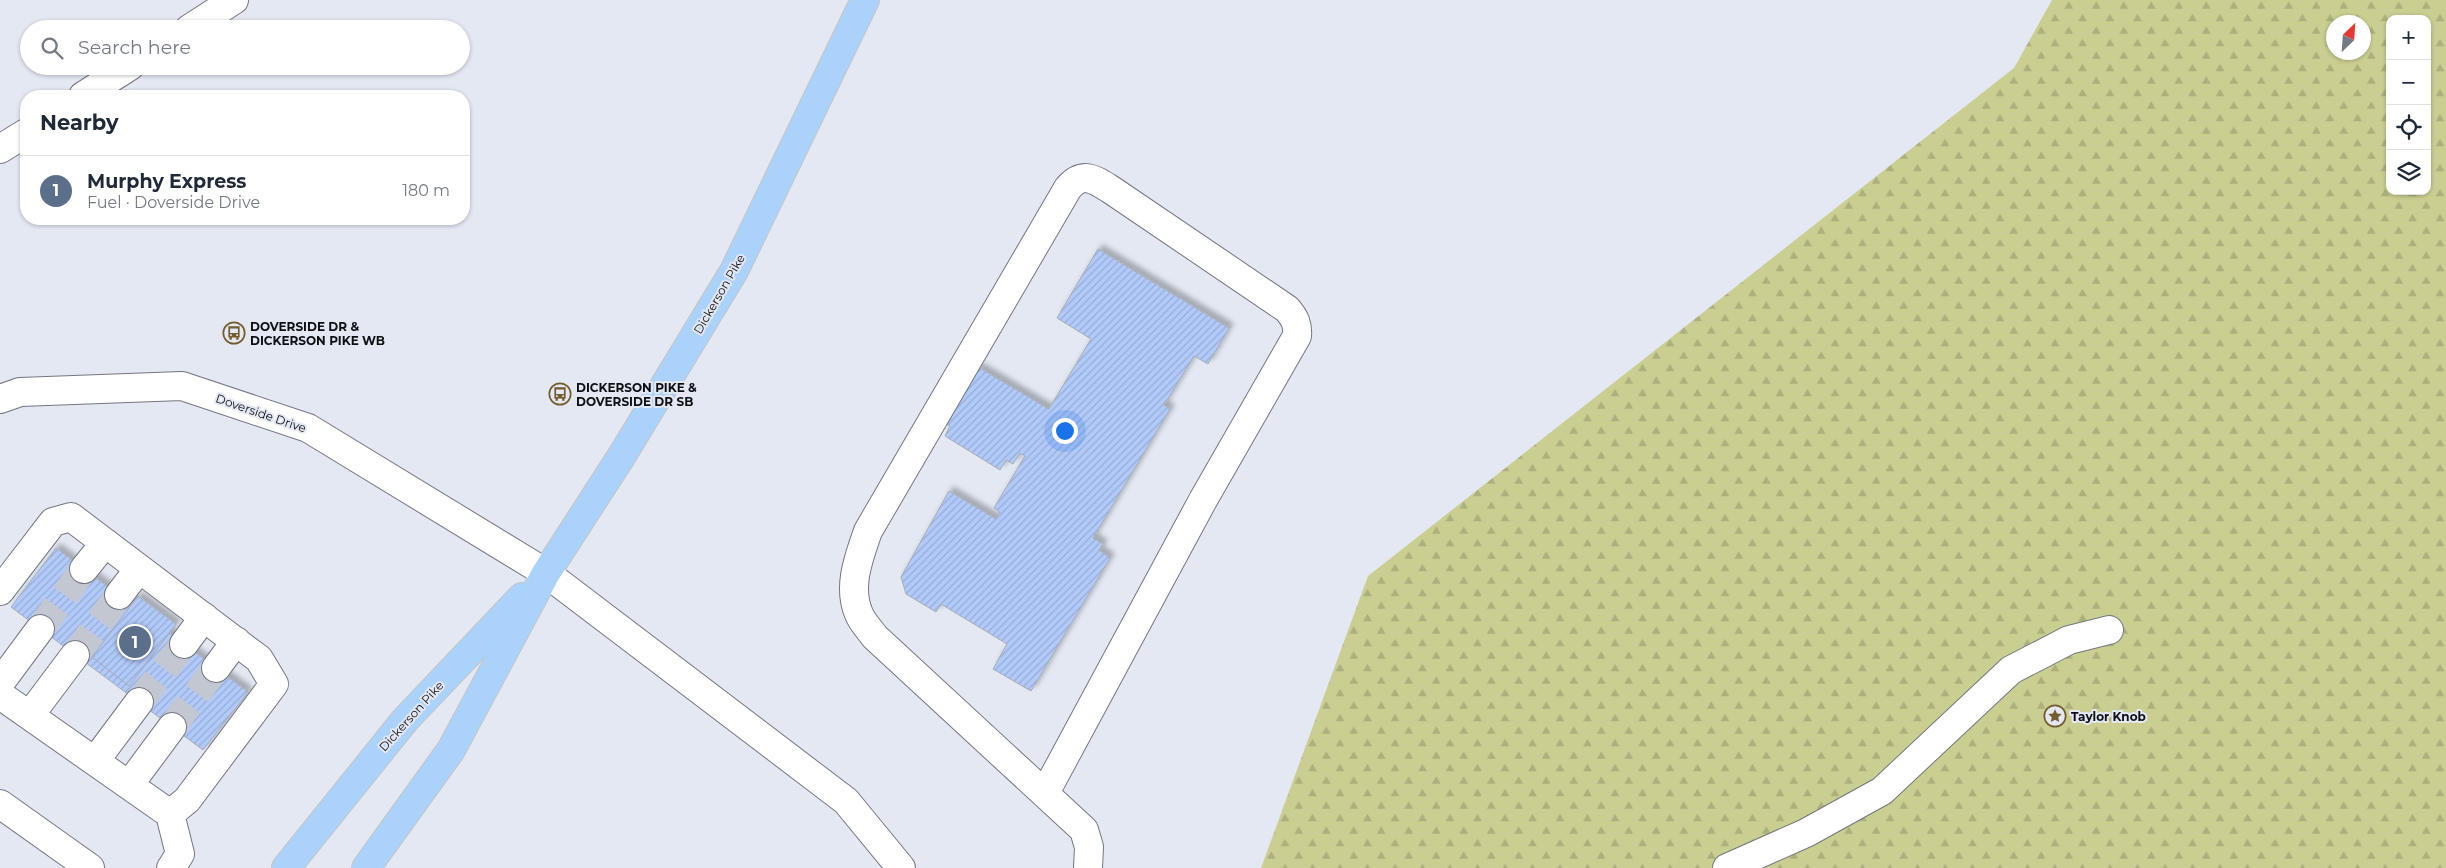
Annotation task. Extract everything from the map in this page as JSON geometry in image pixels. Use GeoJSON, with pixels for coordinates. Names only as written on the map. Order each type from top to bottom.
{"type":"FeatureCollection","features":[{"type":"Feature","properties":{"kind":"main road","name":"Dickerson Pike"},"geometry":{"type":"LineString","coordinates":[[366,868],[451,750],[546,573],[621,457],[734,271],[865,0]]}},
{"type":"Feature","properties":{"kind":"main road","name":"Dickerson Pike"},"geometry":{"type":"LineString","coordinates":[[286,868],[406,720],[546,573]]}},
{"type":"Feature","properties":{"kind":"street"},"geometry":{"type":"LineString","coordinates":[[203,20],[234,0]]}},
{"type":"Feature","properties":{"kind":"street"},"geometry":{"type":"LineString","coordinates":[[92,90],[116,75]]}},
{"type":"Feature","properties":{"kind":"street"},"geometry":{"type":"LineString","coordinates":[[0,150],[20,137]]}},
{"type":"Feature","properties":{"kind":"street"},"geometry":{"type":"LineString","coordinates":[[1045,793],[1204,500],[1297,336],[1298,328],[1294,317],[1287,309],[1110,189],[1094,179],[1084,178],[1075,180],[1068,188],[868,530],[860,554],[854,595],[859,616],[875,637],[1084,830],[1089,847],[1088,868]]}},
{"type":"Feature","properties":{"kind":"street","name":"Doverside Drive"},"geometry":{"type":"LineString","coordinates":[[0,399],[20,392],[182,386],[308,428],[546,573],[846,801],[901,868]]}},
{"type":"Feature","properties":{"kind":"street"},"geometry":{"type":"LineString","coordinates":[[0,591],[53,522],[71,517],[259,658],[274,684],[186,800],[170,814]]}},
{"type":"Feature","properties":{"kind":"street"},"geometry":{"type":"LineString","coordinates":[[84,569],[105,543]]}},
{"type":"Feature","properties":{"kind":"street"},"geometry":{"type":"LineString","coordinates":[[119,595],[139,569]]}},
{"type":"Feature","properties":{"kind":"street"},"geometry":{"type":"LineString","coordinates":[[184,644],[204,617]]}},
{"type":"Feature","properties":{"kind":"street"},"geometry":{"type":"LineString","coordinates":[[0,683],[40,629]]}},
{"type":"Feature","properties":{"kind":"street"},"geometry":{"type":"LineString","coordinates":[[1727,868],[1806,833],[1882,791],[2011,670],[2069,640],[2109,630]]}},
{"type":"Feature","properties":{"kind":"street"},"geometry":{"type":"LineString","coordinates":[[216,668],[236,640]]}},
{"type":"Feature","properties":{"kind":"street"},"geometry":{"type":"LineString","coordinates":[[30,716],[75,655]]}},
{"type":"Feature","properties":{"kind":"street"},"geometry":{"type":"LineString","coordinates":[[0,695],[170,814],[180,854],[171,868]]}},
{"type":"Feature","properties":{"kind":"street"},"geometry":{"type":"LineString","coordinates":[[95,761],[140,702]]}},
{"type":"Feature","properties":{"kind":"street"},"geometry":{"type":"LineString","coordinates":[[129,785],[172,727]]}},
{"type":"Feature","properties":{"kind":"street"},"geometry":{"type":"LineString","coordinates":[[0,804],[90,868]]}},
{"type":"Feature","properties":{"kind":"green space"},"geometry":{"type":"Polygon","coordinates":[[[2052,0],[2446,0],[2446,868],[1261,868],[1368,576],[2014,68],[2052,0]]]}},
{"type":"Feature","properties":{"kind":"building"},"geometry":{"type":"Polygon","coordinates":[[[1098,249],[1229,328],[1208,364],[1194,356],[1164,405],[1170,409],[1093,538],[1103,544],[1099,550],[1110,558],[1031,691],[993,669],[1007,644],[941,604],[936,612],[906,594],[901,577],[949,491],[996,519],[1000,512],[994,508],[1025,456],[1020,453],[1013,464],[1006,460],[1000,470],[945,436],[950,426],[944,423],[978,367],[1049,409],[1091,339],[1057,318],[1098,249]]]}},
{"type":"Feature","properties":{"kind":"building"},"geometry":{"type":"Polygon","coordinates":[[[56,548],[248,692],[203,750],[11,607],[56,548]]]}},
{"type":"Feature","properties":{"kind":"building"},"geometry":{"type":"Polygon","coordinates":[[[138,596],[176,624],[129,686],[92,657],[138,596]]]}},
{"type":"Feature","properties":{"kind":"tunnel"},"geometry":{"type":"LineString","coordinates":[[40,629],[84,569]]}},
{"type":"Feature","properties":{"kind":"tunnel"},"geometry":{"type":"LineString","coordinates":[[75,655],[119,595]]}},
{"type":"Feature","properties":{"kind":"tunnel"},"geometry":{"type":"LineString","coordinates":[[139,702],[184,644]]}},
{"type":"Feature","properties":{"kind":"tunnel"},"geometry":{"type":"LineString","coordinates":[[172,727],[216,668]]}},
{"type":"Feature","properties":{"kind":"place","name":"DOVERSIDE DR & DICKERSON PIKE WB"},"geometry":{"type":"Point","coordinates":[234,333]}},
{"type":"Feature","properties":{"kind":"place","name":"DICKERSON PIKE & DOVERSIDE DR SB"},"geometry":{"type":"Point","coordinates":[560,394]}},
{"type":"Feature","properties":{"kind":"place","name":"Murphy Express"},"geometry":{"type":"Point","coordinates":[135,642]}},
{"type":"Feature","properties":{"kind":"place","name":"Taylor Knob"},"geometry":{"type":"Point","coordinates":[2055,716]}}]}
